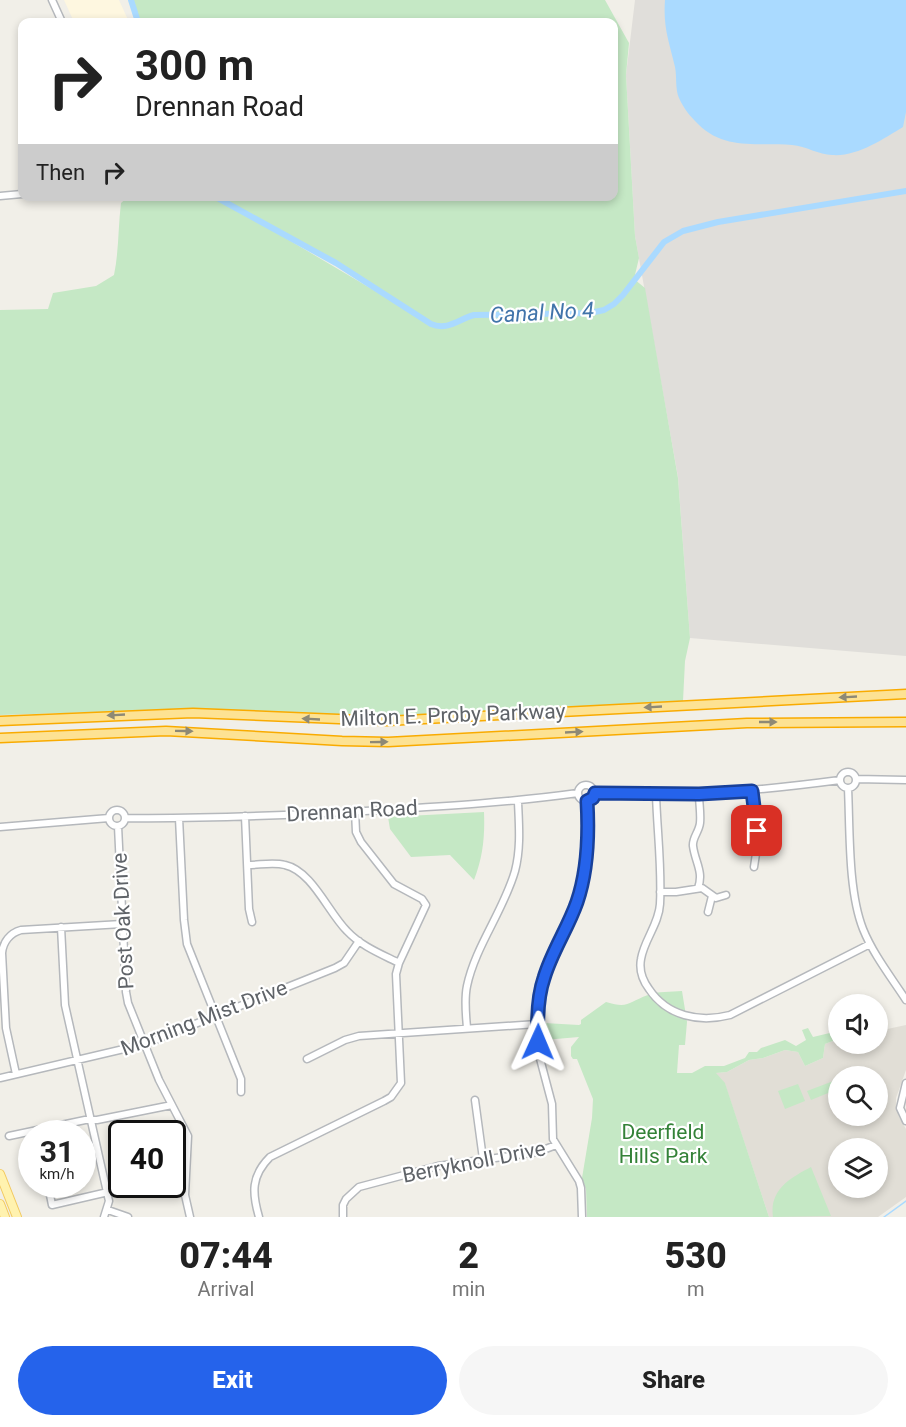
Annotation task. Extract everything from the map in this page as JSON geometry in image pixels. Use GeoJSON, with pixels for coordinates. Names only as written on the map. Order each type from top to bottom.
{"type":"FeatureCollection","features":[{"type":"Feature","properties":{"kind":"highway","name":"Milton E. Proby Parkway"},"geometry":{"type":"LineString","coordinates":[[0,721],[162,713],[387,721],[906,694]]}},
{"type":"Feature","properties":{"kind":"highway","name":"Milton E. Proby Parkway"},"geometry":{"type":"LineString","coordinates":[[0,738],[184,731],[388,742],[747,723],[906,722]]}},
{"type":"Feature","properties":{"kind":"main road"},"geometry":{"type":"LineString","coordinates":[[0,1174],[17,1217]]}},
{"type":"Feature","properties":{"kind":"main road"},"geometry":{"type":"LineString","coordinates":[[0,1204],[5,1217]]}},
{"type":"Feature","properties":{"kind":"street"},"geometry":{"type":"LineString","coordinates":[[52,0],[61,18]]}},
{"type":"Feature","properties":{"kind":"street"},"geometry":{"type":"LineString","coordinates":[[0,196],[18,194]]}},
{"type":"Feature","properties":{"kind":"street"},"geometry":{"type":"LineString","coordinates":[[840,780],[846,772],[854,774],[856,779],[853,786],[848,788]]}},
{"type":"Feature","properties":{"kind":"street"},"geometry":{"type":"LineString","coordinates":[[856,779],[906,780]]}},
{"type":"Feature","properties":{"kind":"street"},"geometry":{"type":"LineString","coordinates":[[840,780],[842,785],[848,788]]}},
{"type":"Feature","properties":{"kind":"street"},"geometry":{"type":"LineString","coordinates":[[595,793],[699,794],[752,791],[840,780]]}},
{"type":"Feature","properties":{"kind":"street"},"geometry":{"type":"LineString","coordinates":[[588,785],[595,793],[593,798],[587,801],[582,800],[578,793],[582,786],[588,785]]}},
{"type":"Feature","properties":{"kind":"street"},"geometry":{"type":"LineString","coordinates":[[848,788],[855,898],[859,918],[870,944],[906,1000]]}},
{"type":"Feature","properties":{"kind":"street"},"geometry":{"type":"LineString","coordinates":[[752,791],[758,840],[754,867]]}},
{"type":"Feature","properties":{"kind":"street","name":"Drennan Road"},"geometry":{"type":"LineString","coordinates":[[125,818],[355,811],[518,802],[578,793]]}},
{"type":"Feature","properties":{"kind":"street"},"geometry":{"type":"LineString","coordinates":[[656,794],[660,892],[658,915],[642,955],[640,971],[646,986],[660,1004],[677,1013],[689,1016],[711,1019],[730,1015],[870,944]]}},
{"type":"Feature","properties":{"kind":"street"},"geometry":{"type":"LineString","coordinates":[[698,888],[701,880],[700,868],[693,841],[700,824],[699,794]]}},
{"type":"Feature","properties":{"kind":"street"},"geometry":{"type":"LineString","coordinates":[[582,1217],[579,1181],[556,1145],[552,1132],[552,1104],[538,1051],[537,1024],[543,980],[581,888],[587,844],[587,801]]}},
{"type":"Feature","properties":{"kind":"street"},"geometry":{"type":"LineString","coordinates":[[467,1028],[465,993],[470,975],[506,893],[516,863],[519,838],[518,802]]}},
{"type":"Feature","properties":{"kind":"street"},"geometry":{"type":"LineString","coordinates":[[117,809],[122,811],[125,818],[118,826],[111,823],[109,818],[112,811],[117,809]]}},
{"type":"Feature","properties":{"kind":"street"},"geometry":{"type":"LineString","coordinates":[[259,1217],[254,1202],[254,1182],[257,1173],[270,1157],[391,1097],[397,1090],[402,1076],[396,984],[399,963],[426,905],[422,899],[394,884],[360,842],[356,832],[355,811]]}},
{"type":"Feature","properties":{"kind":"street"},"geometry":{"type":"LineString","coordinates":[[245,816],[249,909],[252,922]]}},
{"type":"Feature","properties":{"kind":"street"},"geometry":{"type":"LineString","coordinates":[[0,827],[109,818]]}},
{"type":"Feature","properties":{"kind":"street"},"geometry":{"type":"LineString","coordinates":[[179,818],[187,944],[241,1079],[242,1092]]}},
{"type":"Feature","properties":{"kind":"street","name":"Post Oak Drive"},"geometry":{"type":"LineString","coordinates":[[118,826],[128,1004],[159,1080],[188,1136],[185,1195],[190,1217]]}},
{"type":"Feature","properties":{"kind":"street"},"geometry":{"type":"LineString","coordinates":[[248,865],[276,864],[298,870],[345,929],[359,941],[399,963]]}},
{"type":"Feature","properties":{"kind":"street"},"geometry":{"type":"LineString","coordinates":[[660,892],[698,888],[716,898],[726,895]]}},
{"type":"Feature","properties":{"kind":"street"},"geometry":{"type":"LineString","coordinates":[[422,899],[427,891]]}},
{"type":"Feature","properties":{"kind":"street"},"geometry":{"type":"LineString","coordinates":[[708,912],[712,896]]}},
{"type":"Feature","properties":{"kind":"street"},"geometry":{"type":"LineString","coordinates":[[16,1074],[6,1018],[2,953],[5,936],[21,930],[122,924]]}},
{"type":"Feature","properties":{"kind":"street"},"geometry":{"type":"LineString","coordinates":[[61,927],[65,1005],[92,1120],[172,1105]]}},
{"type":"Feature","properties":{"kind":"street","name":"Morning Mist Drive"},"geometry":{"type":"LineString","coordinates":[[0,1078],[145,1044],[340,966],[359,941]]}},
{"type":"Feature","properties":{"kind":"street"},"geometry":{"type":"LineString","coordinates":[[307,1059],[352,1037],[537,1024]]}},
{"type":"Feature","properties":{"kind":"street"},"geometry":{"type":"LineString","coordinates":[[906,1083],[900,1108],[906,1121]]}},
{"type":"Feature","properties":{"kind":"street"},"geometry":{"type":"LineString","coordinates":[[391,1097],[397,1104]]}},
{"type":"Feature","properties":{"kind":"street"},"geometry":{"type":"LineString","coordinates":[[475,1100],[483,1159]]}},
{"type":"Feature","properties":{"kind":"street"},"geometry":{"type":"LineString","coordinates":[[9,1136],[18,1135]]}},
{"type":"Feature","properties":{"kind":"street"},"geometry":{"type":"LineString","coordinates":[[96,1138],[108,1192],[96,1195]]}},
{"type":"Feature","properties":{"kind":"street","name":"Berryknoll Drive"},"geometry":{"type":"LineString","coordinates":[[343,1217],[340,1204],[359,1187],[438,1166],[538,1152],[556,1145]]}},
{"type":"Feature","properties":{"kind":"street"},"geometry":{"type":"LineString","coordinates":[[51,1198],[52,1205],[82,1198]]}},
{"type":"Feature","properties":{"kind":"street"},"geometry":{"type":"LineString","coordinates":[[104,1217],[108,1210],[108,1198]]}},
{"type":"Feature","properties":{"kind":"street"},"geometry":{"type":"LineString","coordinates":[[108,1210],[128,1217]]}},
{"type":"Feature","properties":{"kind":"shaded area"},"geometry":{"type":"Polygon","coordinates":[[[64,0],[119,0],[127,18],[72,18],[64,0]]]}},
{"type":"Feature","properties":{"kind":"shaded area"},"geometry":{"type":"Polygon","coordinates":[[[635,0],[906,0],[906,656],[690,638],[678,477],[635,236],[626,75],[635,0]]]}},
{"type":"Feature","properties":{"kind":"shaded area"},"geometry":{"type":"Polygon","coordinates":[[[906,1025],[906,1070],[896,1098],[896,1106],[906,1129],[906,1197],[878,1217],[769,1217],[725,1084],[715,1073],[727,1072],[749,1060],[763,1058],[785,1050],[798,1052],[805,1066],[823,1058],[825,1044],[828,1043],[828,1054],[888,1054],[888,1029],[906,1025]]]}},
{"type":"Feature","properties":{"kind":"green space"},"geometry":{"type":"Polygon","coordinates":[[[130,0],[605,0],[615,18],[137,18],[130,0]]]}},
{"type":"Feature","properties":{"kind":"green space"},"geometry":{"type":"Polygon","coordinates":[[[618,23],[629,43],[626,75],[635,236],[639,258],[634,279],[645,288],[678,478],[690,638],[685,661],[683,701],[375,717],[198,709],[0,715],[0,310],[48,309],[53,293],[96,286],[114,275],[121,203],[123,201],[618,201],[618,23]],[[233,207],[431,324],[436,326],[336,263],[233,207]]]}},
{"type":"Feature","properties":{"kind":"green space"},"geometry":{"type":"Polygon","coordinates":[[[484,812],[483,846],[474,880],[450,855],[411,857],[390,829],[388,817],[484,812]]]}},
{"type":"Feature","properties":{"kind":"green space","name":"Deerfield Hills Park"},"geometry":{"type":"Polygon","coordinates":[[[682,991],[687,1022],[685,1045],[679,1045],[677,1073],[692,1073],[705,1066],[724,1066],[745,1058],[749,1052],[757,1052],[761,1048],[785,1040],[796,1046],[806,1040],[802,1030],[808,1028],[813,1037],[828,1033],[828,1043],[825,1044],[823,1058],[805,1066],[798,1052],[785,1050],[763,1058],[749,1060],[727,1072],[716,1073],[725,1083],[769,1217],[587,1217],[586,1189],[582,1178],[593,1099],[577,1059],[571,1056],[571,1047],[579,1037],[544,1040],[544,1023],[579,1025],[581,1020],[606,1002],[624,1005],[660,992],[682,991]]]}},
{"type":"Feature","properties":{"kind":"green space"},"geometry":{"type":"Polygon","coordinates":[[[828,1083],[828,1093],[811,1100],[807,1091],[828,1083]]]}},
{"type":"Feature","properties":{"kind":"green space"},"geometry":{"type":"Polygon","coordinates":[[[798,1084],[805,1101],[785,1109],[778,1091],[798,1084]]]}},
{"type":"Feature","properties":{"kind":"green space"},"geometry":{"type":"Polygon","coordinates":[[[811,1167],[831,1216],[773,1217],[774,1199],[778,1192],[789,1181],[811,1167]]]}},
{"type":"Feature","properties":{"kind":"water"},"geometry":{"type":"Polygon","coordinates":[[[665,0],[906,0],[906,112],[903,127],[869,146],[841,155],[827,155],[792,145],[742,144],[708,133],[683,106],[678,94],[675,67],[666,27],[665,0]]]}},
{"type":"Feature","properties":{"kind":"waterway","name":"Canal No 4"},"geometry":{"type":"LineString","coordinates":[[131,0],[137,18]]}},
{"type":"Feature","properties":{"kind":"waterway","name":"Canal No 4"},"geometry":{"type":"LineString","coordinates":[[223,201],[336,263],[431,324],[443,326],[474,315],[590,313],[604,310],[623,295],[664,242],[683,231],[718,222],[906,191]]}},
{"type":"Feature","properties":{"kind":"waterway"},"geometry":{"type":"LineString","coordinates":[[884,1217],[906,1201]]}},
{"type":"Feature","properties":{"kind":"route"},"geometry":{"type":"LineString","coordinates":[[538,1042],[538,1009],[543,980],[581,888],[588,831],[587,801],[593,798],[595,793],[699,794],[752,791],[757,831]]}}]}
